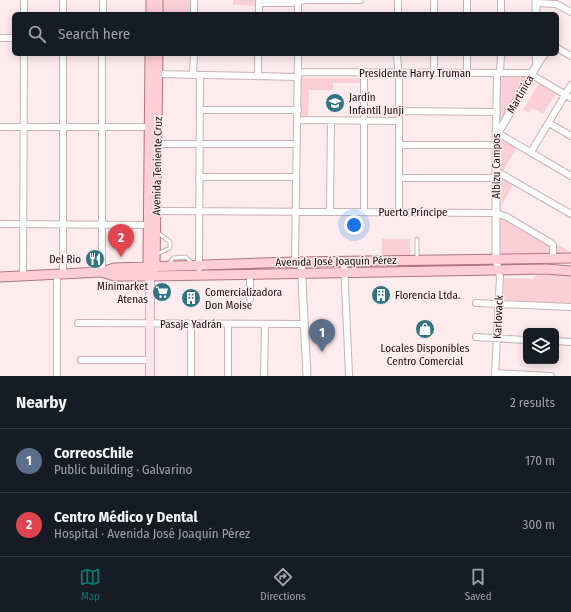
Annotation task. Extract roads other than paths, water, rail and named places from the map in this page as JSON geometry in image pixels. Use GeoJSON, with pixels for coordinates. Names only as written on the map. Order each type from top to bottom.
{"type":"FeatureCollection","features":[{"type":"Feature","properties":{"kind":"main road"},"geometry":{"type":"LineString","coordinates":[[151,0],[151,12]]}},
{"type":"Feature","properties":{"kind":"main road"},"geometry":{"type":"LineString","coordinates":[[158,0],[158,12]]}},
{"type":"Feature","properties":{"kind":"main road","name":"Avenida Teniente Cruz"},"geometry":{"type":"LineString","coordinates":[[150,56],[154,74],[150,376]]}},
{"type":"Feature","properties":{"kind":"main road","name":"Avenida Teniente Cruz"},"geometry":{"type":"LineString","coordinates":[[151,270],[156,255],[152,228],[156,211],[153,144],[150,127],[154,74],[158,56]]}},
{"type":"Feature","properties":{"kind":"main road","name":"Avenida José Joaquín Pérez"},"geometry":{"type":"LineString","coordinates":[[151,270],[197,269],[298,262],[571,258]]}},
{"type":"Feature","properties":{"kind":"main road"},"geometry":{"type":"LineString","coordinates":[[399,260],[399,272]]}},
{"type":"Feature","properties":{"kind":"main road","name":"Avenida José Joaquín Pérez"},"geometry":{"type":"LineString","coordinates":[[0,277],[102,272],[114,276],[166,267],[250,274],[548,269],[571,271]]}},
{"type":"Feature","properties":{"kind":"main road"},"geometry":{"type":"LineString","coordinates":[[548,269],[571,267]]}},
{"type":"Feature","properties":{"kind":"street"},"geometry":{"type":"LineString","coordinates":[[24,0],[24,12]]}},
{"type":"Feature","properties":{"kind":"street"},"geometry":{"type":"LineString","coordinates":[[63,0],[63,12]]}},
{"type":"Feature","properties":{"kind":"street"},"geometry":{"type":"LineString","coordinates":[[102,12],[103,0]]}},
{"type":"Feature","properties":{"kind":"street"},"geometry":{"type":"LineString","coordinates":[[194,0],[194,12]]}},
{"type":"Feature","properties":{"kind":"street"},"geometry":{"type":"LineString","coordinates":[[259,12],[259,1],[291,3],[305,0],[360,0]]}},
{"type":"Feature","properties":{"kind":"street"},"geometry":{"type":"LineString","coordinates":[[398,0],[398,12]]}},
{"type":"Feature","properties":{"kind":"street"},"geometry":{"type":"LineString","coordinates":[[434,0],[434,12]]}},
{"type":"Feature","properties":{"kind":"street"},"geometry":{"type":"LineString","coordinates":[[467,12],[468,0]]}},
{"type":"Feature","properties":{"kind":"street"},"geometry":{"type":"LineString","coordinates":[[501,0],[501,12]]}},
{"type":"Feature","properties":{"kind":"street"},"geometry":{"type":"LineString","coordinates":[[298,1],[298,12]]}},
{"type":"Feature","properties":{"kind":"street"},"geometry":{"type":"LineString","coordinates":[[536,2],[556,4],[571,12]]}},
{"type":"Feature","properties":{"kind":"street"},"geometry":{"type":"LineString","coordinates":[[0,38],[12,38]]}},
{"type":"Feature","properties":{"kind":"street"},"geometry":{"type":"LineString","coordinates":[[559,49],[571,56]]}},
{"type":"Feature","properties":{"kind":"street"},"geometry":{"type":"LineString","coordinates":[[23,276],[24,56]]}},
{"type":"Feature","properties":{"kind":"street"},"geometry":{"type":"LineString","coordinates":[[57,376],[63,224],[63,56]]}},
{"type":"Feature","properties":{"kind":"street"},"geometry":{"type":"LineString","coordinates":[[102,56],[102,272]]}},
{"type":"Feature","properties":{"kind":"street"},"geometry":{"type":"LineString","coordinates":[[193,75],[194,56]]}},
{"type":"Feature","properties":{"kind":"street"},"geometry":{"type":"LineString","coordinates":[[258,56],[258,76]]}},
{"type":"Feature","properties":{"kind":"street"},"geometry":{"type":"LineString","coordinates":[[298,56],[296,212],[298,262],[302,273],[307,376]]}},
{"type":"Feature","properties":{"kind":"street"},"geometry":{"type":"LineString","coordinates":[[397,56],[399,111],[399,212]]}},
{"type":"Feature","properties":{"kind":"street"},"geometry":{"type":"LineString","coordinates":[[434,56],[434,73]]}},
{"type":"Feature","properties":{"kind":"street"},"geometry":{"type":"LineString","coordinates":[[467,56],[467,73]]}},
{"type":"Feature","properties":{"kind":"street","name":"Albizu Campos"},"geometry":{"type":"LineString","coordinates":[[496,258],[496,132],[500,56]]}},
{"type":"Feature","properties":{"kind":"street","name":"Martinica"},"geometry":{"type":"LineString","coordinates":[[496,132],[501,128],[537,65],[536,56]]}},
{"type":"Feature","properties":{"kind":"street"},"geometry":{"type":"LineString","coordinates":[[537,65],[544,56]]}},
{"type":"Feature","properties":{"kind":"street"},"geometry":{"type":"LineString","coordinates":[[364,72],[364,212]]}},
{"type":"Feature","properties":{"kind":"street","name":"Presidente Harry Truman"},"geometry":{"type":"LineString","coordinates":[[154,74],[258,76],[364,72],[532,74]]}},
{"type":"Feature","properties":{"kind":"street"},"geometry":{"type":"LineString","coordinates":[[532,74],[568,97]]}},
{"type":"Feature","properties":{"kind":"street"},"geometry":{"type":"LineString","coordinates":[[197,269],[200,177],[200,75]]}},
{"type":"Feature","properties":{"kind":"street"},"geometry":{"type":"LineString","coordinates":[[531,152],[549,123],[568,97],[571,85]]}},
{"type":"Feature","properties":{"kind":"street"},"geometry":{"type":"LineString","coordinates":[[200,110],[298,110]]}},
{"type":"Feature","properties":{"kind":"street"},"geometry":{"type":"LineString","coordinates":[[399,111],[497,112]]}},
{"type":"Feature","properties":{"kind":"street"},"geometry":{"type":"LineString","coordinates":[[298,120],[399,121]]}},
{"type":"Feature","properties":{"kind":"street"},"geometry":{"type":"LineString","coordinates":[[330,212],[331,120]]}},
{"type":"Feature","properties":{"kind":"street"},"geometry":{"type":"LineString","coordinates":[[549,123],[571,136]]}},
{"type":"Feature","properties":{"kind":"street"},"geometry":{"type":"LineString","coordinates":[[0,126],[150,127]]}},
{"type":"Feature","properties":{"kind":"street"},"geometry":{"type":"LineString","coordinates":[[496,132],[571,176]]}},
{"type":"Feature","properties":{"kind":"street"},"geometry":{"type":"LineString","coordinates":[[153,144],[296,144]]}},
{"type":"Feature","properties":{"kind":"street"},"geometry":{"type":"LineString","coordinates":[[399,145],[496,145]]}},
{"type":"Feature","properties":{"kind":"street"},"geometry":{"type":"LineString","coordinates":[[399,178],[496,175],[571,214]]}},
{"type":"Feature","properties":{"kind":"street"},"geometry":{"type":"LineString","coordinates":[[200,177],[296,178]]}},
{"type":"Feature","properties":{"kind":"street","name":"Puerto Príncipe"},"geometry":{"type":"LineString","coordinates":[[156,211],[496,213],[508,216],[551,243],[553,245],[553,258]]}},
{"type":"Feature","properties":{"kind":"street"},"geometry":{"type":"LineString","coordinates":[[0,224],[102,225],[152,228]]}},
{"type":"Feature","properties":{"kind":"street","name":"Karlovack"},"geometry":{"type":"LineString","coordinates":[[495,374],[500,277],[496,258]]}},
{"type":"Feature","properties":{"kind":"street"},"geometry":{"type":"LineString","coordinates":[[344,261],[349,376]]}},
{"type":"Feature","properties":{"kind":"street"},"geometry":{"type":"LineString","coordinates":[[250,274],[250,299]]}},
{"type":"Feature","properties":{"kind":"street"},"geometry":{"type":"LineString","coordinates":[[476,303],[571,307]]}},
{"type":"Feature","properties":{"kind":"street","name":"Pasaje Yadrán"},"geometry":{"type":"LineString","coordinates":[[78,324],[304,324]]}},
{"type":"Feature","properties":{"kind":"street"},"geometry":{"type":"LineString","coordinates":[[191,324],[191,376]]}},
{"type":"Feature","properties":{"kind":"street"},"geometry":{"type":"LineString","coordinates":[[228,324],[228,376]]}},
{"type":"Feature","properties":{"kind":"street"},"geometry":{"type":"LineString","coordinates":[[264,376],[265,324]]}},
{"type":"Feature","properties":{"kind":"street"},"geometry":{"type":"LineString","coordinates":[[476,337],[523,340]]}},
{"type":"Feature","properties":{"kind":"street"},"geometry":{"type":"LineString","coordinates":[[559,341],[571,342]]}},
{"type":"Feature","properties":{"kind":"street"},"geometry":{"type":"LineString","coordinates":[[80,360],[150,360]]}},
{"type":"Feature","properties":{"kind":"street"},"geometry":{"type":"LineString","coordinates":[[495,374],[551,376]]}},
{"type":"Feature","properties":{"kind":"lane"},"geometry":{"type":"LineString","coordinates":[[152,228],[170,242],[172,246],[156,255]]}},
{"type":"Feature","properties":{"kind":"lane"},"geometry":{"type":"LineString","coordinates":[[416,260],[417,239]]}},
{"type":"Feature","properties":{"kind":"lane"},"geometry":{"type":"LineString","coordinates":[[166,267],[173,258],[180,256],[186,257],[197,269]]}},
{"type":"Feature","properties":{"kind":"place","name":"Jardín Infantil Junji"},"geometry":{"type":"Point","coordinates":[335,103]}},
{"type":"Feature","properties":{"kind":"place","name":"Centro Médico y Dental"},"geometry":{"type":"Point","coordinates":[121,257]}},
{"type":"Feature","properties":{"kind":"place","name":"Del Rio"},"geometry":{"type":"Point","coordinates":[95,259]}},
{"type":"Feature","properties":{"kind":"place","name":"Minimarket Atenas"},"geometry":{"type":"Point","coordinates":[162,292]}},
{"type":"Feature","properties":{"kind":"place","name":"Florencia Ltda."},"geometry":{"type":"Point","coordinates":[381,295]}},
{"type":"Feature","properties":{"kind":"place","name":"Comercializadora Don Moise"},"geometry":{"type":"Point","coordinates":[191,298]}},
{"type":"Feature","properties":{"kind":"place","name":"Locales Disponibles Centro Comercial"},"geometry":{"type":"Point","coordinates":[425,329]}},
{"type":"Feature","properties":{"kind":"place","name":"CorreosChile"},"geometry":{"type":"Point","coordinates":[322,352]}}]}
